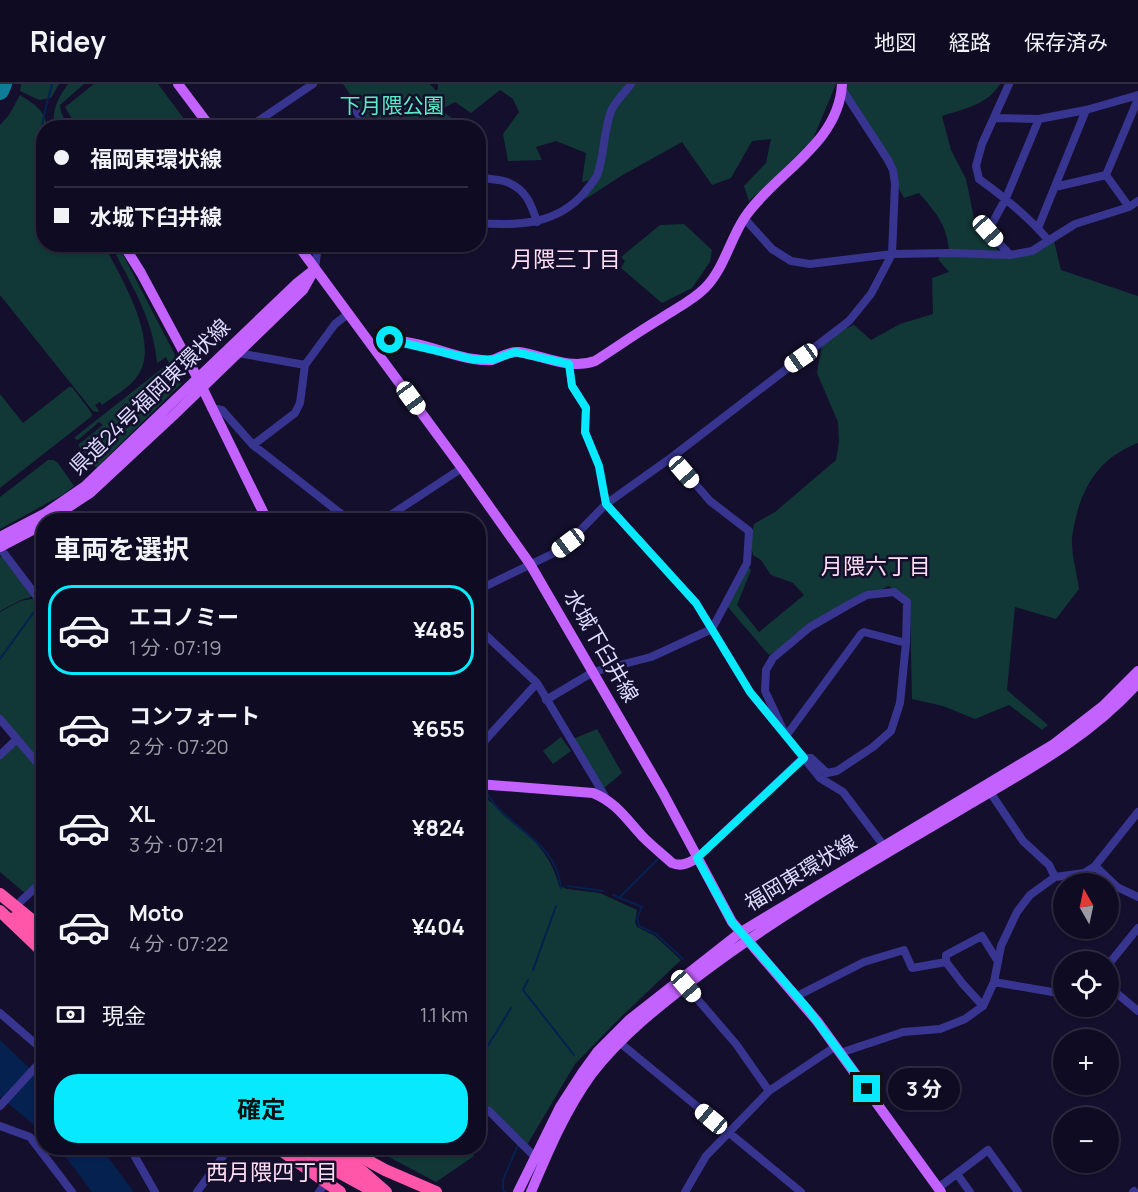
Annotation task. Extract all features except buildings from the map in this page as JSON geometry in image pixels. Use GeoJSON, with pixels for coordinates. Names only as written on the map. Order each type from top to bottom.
{"type":"FeatureCollection","features":[{"type":"Feature","properties":{"kind":"highway"},"geometry":{"type":"LineString","coordinates":[[0,884],[36,914]]}},
{"type":"Feature","properties":{"kind":"highway"},"geometry":{"type":"LineString","coordinates":[[0,893],[36,916]]}},
{"type":"Feature","properties":{"kind":"highway"},"geometry":{"type":"LineString","coordinates":[[0,893],[36,923]]}},
{"type":"Feature","properties":{"kind":"highway"},"geometry":{"type":"LineString","coordinates":[[0,906],[36,935]]}},
{"type":"Feature","properties":{"kind":"highway"},"geometry":{"type":"LineString","coordinates":[[0,912],[36,945]]}},
{"type":"Feature","properties":{"kind":"highway"},"geometry":{"type":"LineString","coordinates":[[287,1155],[340,1192]]}},
{"type":"Feature","properties":{"kind":"highway"},"geometry":{"type":"LineString","coordinates":[[288,1155],[347,1192]]}},
{"type":"Feature","properties":{"kind":"highway"},"geometry":{"type":"LineString","coordinates":[[308,1155],[375,1192]]}},
{"type":"Feature","properties":{"kind":"highway"},"geometry":{"type":"LineString","coordinates":[[327,1155],[393,1192]]}},
{"type":"Feature","properties":{"kind":"highway"},"geometry":{"type":"LineString","coordinates":[[340,1155],[386,1192]]}},
{"type":"Feature","properties":{"kind":"highway"},"geometry":{"type":"LineString","coordinates":[[358,1155],[385,1170],[436,1192]]}},
{"type":"Feature","properties":{"kind":"main road"},"geometry":{"type":"LineString","coordinates":[[178,84],[205,120]]}},
{"type":"Feature","properties":{"kind":"main road"},"geometry":{"type":"LineString","coordinates":[[303,252],[372,346],[390,340],[472,359],[492,360],[515,352],[569,364],[579,365],[595,361],[706,287],[719,268],[744,218],[761,196],[820,140],[832,122],[842,87]]}},
{"type":"Feature","properties":{"kind":"main road"},"geometry":{"type":"LineString","coordinates":[[128,252],[199,384],[264,513]]}},
{"type":"Feature","properties":{"kind":"main road"},"geometry":{"type":"LineString","coordinates":[[60,513],[90,493],[199,384],[238,353],[303,290],[315,269]]}},
{"type":"Feature","properties":{"kind":"main road","name":"県道24号福岡東環状線"},"geometry":{"type":"LineString","coordinates":[[46,513],[84,487],[199,384],[296,284],[315,269]]}},
{"type":"Feature","properties":{"kind":"main road","name":"水城下臼井線"},"geometry":{"type":"LineString","coordinates":[[372,346],[530,564],[663,793],[732,922],[797,996],[940,1190]]}},
{"type":"Feature","properties":{"kind":"main road","name":"県道24号福岡東環状線"},"geometry":{"type":"LineString","coordinates":[[0,537],[36,518]]}},
{"type":"Feature","properties":{"kind":"main road"},"geometry":{"type":"LineString","coordinates":[[0,548],[36,528]]}},
{"type":"Feature","properties":{"kind":"main road","name":"福岡東環状線"},"geometry":{"type":"LineString","coordinates":[[518,1192],[560,1107],[598,1052],[629,1020],[744,936],[884,846],[1054,744],[1103,706],[1138,671]]}},
{"type":"Feature","properties":{"kind":"main road","name":"福岡東環状線"},"geometry":{"type":"LineString","coordinates":[[531,1192],[568,1111],[591,1075],[619,1042],[650,1014],[744,936],[1058,751],[1108,713],[1138,684]]}},
{"type":"Feature","properties":{"kind":"main road"},"geometry":{"type":"LineString","coordinates":[[486,785],[580,791],[606,798],[672,863],[677,865],[689,863],[697,858]]}},
{"type":"Feature","properties":{"kind":"street"},"geometry":{"type":"LineString","coordinates":[[260,120],[313,84]]}},
{"type":"Feature","properties":{"kind":"street"},"geometry":{"type":"LineString","coordinates":[[486,224],[512,226],[537,222],[578,201],[597,177],[605,148],[610,112],[631,84]]}},
{"type":"Feature","properties":{"kind":"street"},"geometry":{"type":"LineString","coordinates":[[1009,84],[982,144],[976,166],[979,179],[1006,198],[1048,240]]}},
{"type":"Feature","properties":{"kind":"street"},"geometry":{"type":"LineString","coordinates":[[486,586],[556,552],[568,543],[606,504],[672,457],[849,321],[871,294],[892,254],[896,198],[893,170],[842,87]]}},
{"type":"Feature","properties":{"kind":"street"},"geometry":{"type":"LineString","coordinates":[[994,118],[1039,119],[1086,110],[1138,95]]}},
{"type":"Feature","properties":{"kind":"street"},"geometry":{"type":"LineString","coordinates":[[1106,175],[1137,105]]}},
{"type":"Feature","properties":{"kind":"street"},"geometry":{"type":"LineString","coordinates":[[353,106],[362,120]]}},
{"type":"Feature","properties":{"kind":"street"},"geometry":{"type":"LineString","coordinates":[[1038,228],[1086,110]]}},
{"type":"Feature","properties":{"kind":"street"},"geometry":{"type":"LineString","coordinates":[[1010,255],[988,231],[1006,198],[1039,119]]}},
{"type":"Feature","properties":{"kind":"street"},"geometry":{"type":"LineString","coordinates":[[1055,187],[1106,175]]}},
{"type":"Feature","properties":{"kind":"street"},"geometry":{"type":"LineString","coordinates":[[1106,175],[1128,207]]}},
{"type":"Feature","properties":{"kind":"street"},"geometry":{"type":"LineString","coordinates":[[486,178],[506,182],[522,191],[530,200],[537,222]]}},
{"type":"Feature","properties":{"kind":"street"},"geometry":{"type":"LineString","coordinates":[[744,218],[772,249],[790,261],[810,264],[892,254],[1010,255],[1032,250],[1075,224],[1128,207],[1138,201]]}},
{"type":"Feature","properties":{"kind":"street"},"geometry":{"type":"LineString","coordinates":[[315,269],[318,252]]}},
{"type":"Feature","properties":{"kind":"street"},"geometry":{"type":"LineString","coordinates":[[253,445],[295,413],[300,403],[305,365],[335,324],[348,314]]}},
{"type":"Feature","properties":{"kind":"street"},"geometry":{"type":"LineString","coordinates":[[238,353],[305,365]]}},
{"type":"Feature","properties":{"kind":"street"},"geometry":{"type":"LineString","coordinates":[[569,364],[572,386],[586,408],[585,432],[599,466],[606,504],[696,603],[750,692],[820,778],[843,792],[884,846]]}},
{"type":"Feature","properties":{"kind":"street"},"geometry":{"type":"LineString","coordinates":[[211,408],[222,410],[253,445],[340,513]]}},
{"type":"Feature","properties":{"kind":"street"},"geometry":{"type":"LineString","coordinates":[[546,700],[593,672],[651,657],[712,629],[747,563],[750,533],[710,501],[672,457]]}},
{"type":"Feature","properties":{"kind":"street"},"geometry":{"type":"LineString","coordinates":[[394,513],[462,468]]}},
{"type":"Feature","properties":{"kind":"street"},"geometry":{"type":"LineString","coordinates":[[0,548],[36,595]]}},
{"type":"Feature","properties":{"kind":"street"},"geometry":{"type":"LineString","coordinates":[[697,858],[804,758],[811,758],[827,773],[837,771],[873,747],[891,731],[900,703],[906,644],[907,602],[894,592],[867,595],[810,627],[773,658],[766,670],[765,691],[786,736]]}},
{"type":"Feature","properties":{"kind":"street"},"geometry":{"type":"LineString","coordinates":[[786,736],[861,633],[906,644]]}},
{"type":"Feature","properties":{"kind":"street"},"geometry":{"type":"LineString","coordinates":[[486,635],[537,683],[606,798]]}},
{"type":"Feature","properties":{"kind":"street"},"geometry":{"type":"LineString","coordinates":[[486,739],[537,683]]}},
{"type":"Feature","properties":{"kind":"street"},"geometry":{"type":"LineString","coordinates":[[0,719],[36,762]]}},
{"type":"Feature","properties":{"kind":"street"},"geometry":{"type":"LineString","coordinates":[[0,755],[17,739]]}},
{"type":"Feature","properties":{"kind":"street"},"geometry":{"type":"LineString","coordinates":[[990,792],[1023,841],[1049,865],[1053,873]]}},
{"type":"Feature","properties":{"kind":"street"},"geometry":{"type":"LineString","coordinates":[[1084,873],[1095,866],[1138,812]]}},
{"type":"Feature","properties":{"kind":"street"},"geometry":{"type":"LineString","coordinates":[[1095,866],[1118,887],[1138,897]]}},
{"type":"Feature","properties":{"kind":"street"},"geometry":{"type":"LineString","coordinates":[[685,1192],[706,1156],[769,1091],[838,1049],[903,1032],[940,1029],[966,1019],[983,1006],[994,982],[1001,946],[1017,912],[1030,895],[1053,878]]}},
{"type":"Feature","properties":{"kind":"street"},"geometry":{"type":"LineString","coordinates":[[21,901],[36,887]]}},
{"type":"Feature","properties":{"kind":"street"},"geometry":{"type":"LineString","coordinates":[[1119,951],[1138,928]]}},
{"type":"Feature","properties":{"kind":"street"},"geometry":{"type":"LineString","coordinates":[[983,1006],[946,962],[946,955],[982,936],[997,960]]}},
{"type":"Feature","properties":{"kind":"street"},"geometry":{"type":"LineString","coordinates":[[797,996],[864,962],[904,950],[912,968],[946,962]]}},
{"type":"Feature","properties":{"kind":"street"},"geometry":{"type":"LineString","coordinates":[[994,982],[1053,992]]}},
{"type":"Feature","properties":{"kind":"street"},"geometry":{"type":"LineString","coordinates":[[686,986],[736,1044],[769,1091]]}},
{"type":"Feature","properties":{"kind":"street"},"geometry":{"type":"LineString","coordinates":[[1119,996],[1138,1011]]}},
{"type":"Feature","properties":{"kind":"street"},"geometry":{"type":"LineString","coordinates":[[0,1013],[36,1044]]}},
{"type":"Feature","properties":{"kind":"street"},"geometry":{"type":"LineString","coordinates":[[619,1042],[801,1192]]}},
{"type":"Feature","properties":{"kind":"street"},"geometry":{"type":"LineString","coordinates":[[0,1106],[36,1067]]}},
{"type":"Feature","properties":{"kind":"street"},"geometry":{"type":"LineString","coordinates":[[486,1110],[536,1158]]}},
{"type":"Feature","properties":{"kind":"street"},"geometry":{"type":"LineString","coordinates":[[0,1126],[30,1137],[36,1145]]}},
{"type":"Feature","properties":{"kind":"street"},"geometry":{"type":"LineString","coordinates":[[940,1190],[988,1150],[1018,1192]]}},
{"type":"Feature","properties":{"kind":"street"},"geometry":{"type":"LineString","coordinates":[[44,1155],[72,1192]]}},
{"type":"Feature","properties":{"kind":"street"},"geometry":{"type":"LineString","coordinates":[[134,1155],[153,1192]]}},
{"type":"Feature","properties":{"kind":"street"},"geometry":{"type":"LineString","coordinates":[[197,1192],[224,1155]]}},
{"type":"Feature","properties":{"kind":"street"},"geometry":{"type":"LineString","coordinates":[[957,1174],[970,1192]]}},
{"type":"Feature","properties":{"kind":"street"},"geometry":{"type":"LineString","coordinates":[[319,1192],[327,1181]]}},
{"type":"Feature","properties":{"kind":"green space"},"geometry":{"type":"Polygon","coordinates":[[[21,84],[59,84],[51,98],[39,100],[20,91],[21,84]]]}},
{"type":"Feature","properties":{"kind":"green space"},"geometry":{"type":"Polygon","coordinates":[[[68,84],[84,84],[60,105],[65,120],[54,120],[56,104],[68,84]]]}},
{"type":"Feature","properties":{"kind":"green space"},"geometry":{"type":"Polygon","coordinates":[[[94,84],[158,84],[185,120],[73,120],[65,107],[94,84]]]}},
{"type":"Feature","properties":{"kind":"green space","name":"下月隈公園"},"geometry":{"type":"Polygon","coordinates":[[[343,84],[430,84],[436,91],[438,84],[836,84],[810,146],[749,201],[744,186],[766,163],[771,139],[752,141],[731,178],[712,185],[682,142],[621,176],[584,200],[594,179],[582,182],[586,153],[556,141],[536,147],[542,160],[508,161],[503,134],[519,112],[513,99],[500,90],[471,113],[455,102],[440,110],[455,120],[368,120],[343,84]]]}},
{"type":"Feature","properties":{"kind":"green space"},"geometry":{"type":"Polygon","coordinates":[[[842,84],[1000,84],[982,102],[942,116],[951,150],[966,179],[975,223],[1005,258],[1054,241],[1061,270],[1138,296],[1138,443],[1110,458],[1091,480],[1084,493],[1072,538],[1079,589],[1056,619],[1015,607],[1007,690],[1048,725],[1042,730],[1009,705],[975,719],[943,706],[912,699],[910,603],[901,592],[888,586],[769,655],[727,606],[747,566],[751,570],[737,605],[759,632],[804,595],[793,583],[771,575],[761,560],[753,555],[750,541],[754,524],[775,512],[836,460],[839,442],[838,422],[817,373],[823,338],[854,325],[871,340],[900,324],[933,314],[932,278],[949,272],[938,259],[949,250],[939,219],[919,193],[904,198],[842,84]]]}},
{"type":"Feature","properties":{"kind":"green space"},"geometry":{"type":"Polygon","coordinates":[[[20,95],[34,105],[46,120],[36,120],[36,252],[108,252],[128,291],[142,328],[145,345],[144,361],[138,375],[117,395],[102,405],[100,402],[95,405],[99,411],[97,412],[93,411],[0,295],[0,125],[9,115],[20,95]]]}},
{"type":"Feature","properties":{"kind":"green space"},"geometry":{"type":"Polygon","coordinates":[[[684,224],[712,250],[710,262],[692,288],[662,303],[621,268],[625,261],[621,257],[660,225],[684,224]]]}},
{"type":"Feature","properties":{"kind":"green space"},"geometry":{"type":"Polygon","coordinates":[[[115,252],[122,252],[174,353],[178,378],[182,383],[96,468],[78,445],[103,425],[99,422],[78,440],[75,437],[169,363],[166,357],[157,363],[151,332],[133,287],[115,252]]]}},
{"type":"Feature","properties":{"kind":"green space"},"geometry":{"type":"Polygon","coordinates":[[[72,387],[92,416],[0,488],[0,394],[23,423],[72,387]]]}},
{"type":"Feature","properties":{"kind":"green space"},"geometry":{"type":"Polygon","coordinates":[[[48,460],[58,463],[74,486],[64,494],[0,529],[0,497],[48,460]]]}},
{"type":"Feature","properties":{"kind":"green space"},"geometry":{"type":"Polygon","coordinates":[[[3,556],[32,594],[31,597],[0,611],[0,557],[3,556]]]}},
{"type":"Feature","properties":{"kind":"green space"},"geometry":{"type":"Polygon","coordinates":[[[36,598],[36,759],[0,715],[0,612],[21,601],[36,598]]]}},
{"type":"Feature","properties":{"kind":"green space"},"geometry":{"type":"Polygon","coordinates":[[[597,729],[622,773],[604,788],[573,739],[597,729]]]}},
{"type":"Feature","properties":{"kind":"green space"},"geometry":{"type":"Polygon","coordinates":[[[561,737],[571,751],[553,764],[543,751],[561,737]]]}},
{"type":"Feature","properties":{"kind":"green space"},"geometry":{"type":"Polygon","coordinates":[[[18,744],[36,767],[36,885],[26,894],[0,872],[0,758],[18,744]]]}},
{"type":"Feature","properties":{"kind":"green space"},"geometry":{"type":"Polygon","coordinates":[[[486,798],[538,845],[547,857],[559,886],[600,893],[637,910],[635,922],[637,927],[655,936],[681,960],[575,1064],[527,1145],[486,1111],[486,798]]]}},
{"type":"Feature","properties":{"kind":"green space"},"geometry":{"type":"Polygon","coordinates":[[[385,1155],[473,1155],[436,1182],[385,1155]]]}},
{"type":"Feature","properties":{"kind":"water"},"geometry":{"type":"Polygon","coordinates":[[[0,1040],[36,1074],[36,1126],[0,1097],[0,1040]]]}},
{"type":"Feature","properties":{"kind":"water"},"geometry":{"type":"Polygon","coordinates":[[[64,1155],[106,1155],[134,1192],[92,1192],[64,1155]]]}},
{"type":"Feature","properties":{"kind":"waterway"},"geometry":{"type":"LineString","coordinates":[[43,120],[52,84]]}},
{"type":"Feature","properties":{"kind":"waterway"},"geometry":{"type":"LineString","coordinates":[[0,659],[36,609]]}},
{"type":"Feature","properties":{"kind":"waterway"},"geometry":{"type":"LineString","coordinates":[[486,791],[493,803],[540,845],[550,857],[557,871],[561,888]]}},
{"type":"Feature","properties":{"kind":"waterway"},"geometry":{"type":"LineString","coordinates":[[620,897],[658,859]]}},
{"type":"Feature","properties":{"kind":"waterway"},"geometry":{"type":"LineString","coordinates":[[568,886],[603,891]]}},
{"type":"Feature","properties":{"kind":"waterway"},"geometry":{"type":"LineString","coordinates":[[613,895],[642,907],[637,918],[639,926],[656,934],[683,959]]}},
{"type":"Feature","properties":{"kind":"waterway"},"geometry":{"type":"LineString","coordinates":[[533,970],[556,906]]}},
{"type":"Feature","properties":{"kind":"waterway"},"geometry":{"type":"LineString","coordinates":[[523,990],[528,980]]}},
{"type":"Feature","properties":{"kind":"waterway"},"geometry":{"type":"LineString","coordinates":[[523,990],[574,1055]]}},
{"type":"Feature","properties":{"kind":"waterway"},"geometry":{"type":"LineString","coordinates":[[486,1049],[511,1008]]}},
{"type":"Feature","properties":{"kind":"waterway"},"geometry":{"type":"LineString","coordinates":[[505,1192],[503,1180],[518,1145]]}},
{"type":"Feature","properties":{"kind":"taxiway"},"geometry":{"type":"LineString","coordinates":[[0,91],[3,84]]}},
{"type":"Feature","properties":{"kind":"district","name":"月隈三丁目"},"geometry":{"type":"Point","coordinates":[566,259]}},
{"type":"Feature","properties":{"kind":"district","name":"月隈六丁目"},"geometry":{"type":"Point","coordinates":[876,566]}},
{"type":"Feature","properties":{"kind":"district","name":"西月隈四丁目"},"geometry":{"type":"Point","coordinates":[272,1172]}},
{"type":"Feature","properties":{"kind":"route"},"geometry":{"type":"LineString","coordinates":[[390,340],[424,346],[472,359],[492,360],[515,352],[569,364],[572,386],[586,408],[585,432],[599,466],[606,504],[696,603],[750,692],[804,758],[697,858],[732,922],[807,1008],[867,1089]]}}]}
